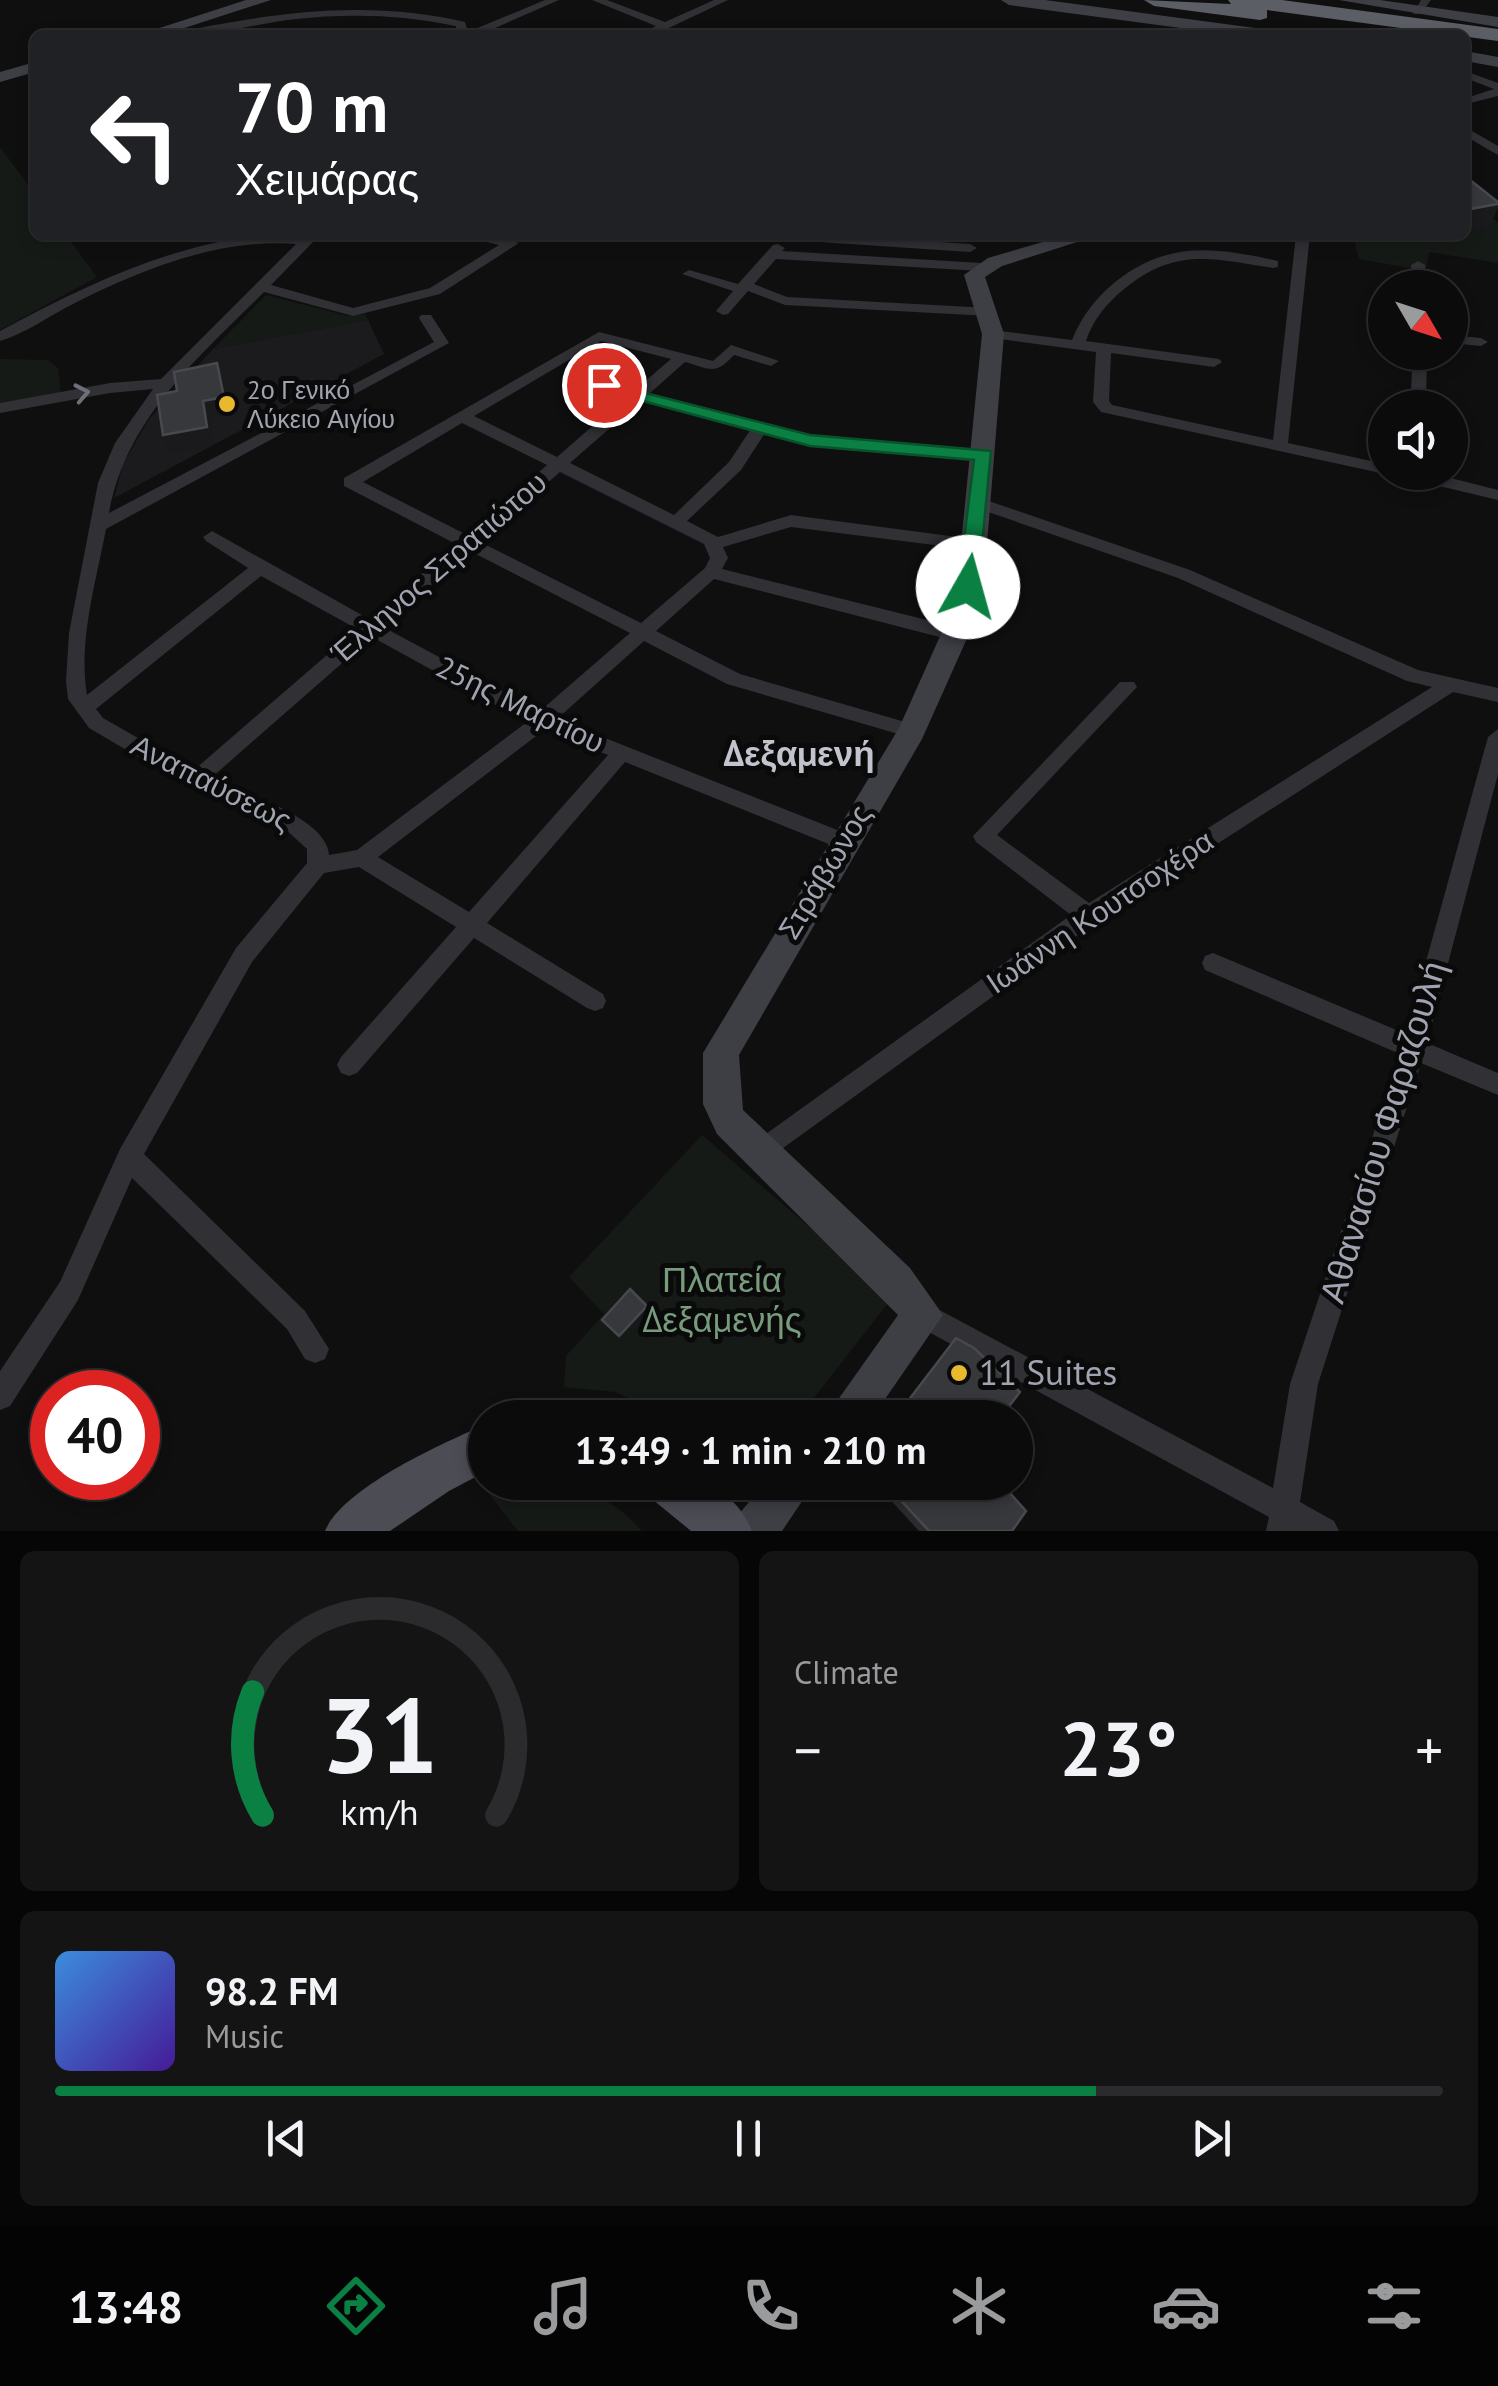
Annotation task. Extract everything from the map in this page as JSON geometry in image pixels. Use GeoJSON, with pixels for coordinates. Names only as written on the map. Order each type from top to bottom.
{"type":"FeatureCollection","features":[{"type":"Feature","properties":{"kind":"highway"},"geometry":{"type":"LineString","coordinates":[[1154,0],[1201,6],[1247,5],[1463,30]]}},
{"type":"Feature","properties":{"kind":"highway"},"geometry":{"type":"LineString","coordinates":[[1247,5],[1384,30]]}},
{"type":"Feature","properties":{"kind":"highway"},"geometry":{"type":"LineString","coordinates":[[1470,31],[1498,34]]}},
{"type":"Feature","properties":{"kind":"highway"},"geometry":{"type":"LineString","coordinates":[[1470,43],[1498,47]]}},
{"type":"Feature","properties":{"kind":"main road"},"geometry":{"type":"LineString","coordinates":[[349,1531],[467,1456]]}},
{"type":"Feature","properties":{"kind":"main road"},"geometry":{"type":"LineString","coordinates":[[691,1500],[728,1531]]}},
{"type":"Feature","properties":{"kind":"street"},"geometry":{"type":"LineString","coordinates":[[163,30],[263,0]]}},
{"type":"Feature","properties":{"kind":"street"},"geometry":{"type":"LineString","coordinates":[[479,30],[554,0]]}},
{"type":"Feature","properties":{"kind":"street"},"geometry":{"type":"LineString","coordinates":[[597,0],[665,26]]}},
{"type":"Feature","properties":{"kind":"street"},"geometry":{"type":"LineString","coordinates":[[656,30],[723,0]]}},
{"type":"Feature","properties":{"kind":"street"},"geometry":{"type":"LineString","coordinates":[[1010,0],[1218,30],[1225,0]]}},
{"type":"Feature","properties":{"kind":"street"},"geometry":{"type":"LineString","coordinates":[[1347,0],[1422,6],[1498,22]]}},
{"type":"Feature","properties":{"kind":"street"},"geometry":{"type":"LineString","coordinates":[[208,30],[276,15],[362,6],[434,12],[461,24],[464,30]]}},
{"type":"Feature","properties":{"kind":"street"},"geometry":{"type":"LineString","coordinates":[[1470,57],[1498,62]]}},
{"type":"Feature","properties":{"kind":"street"},"geometry":{"type":"LineString","coordinates":[[0,77],[30,68]]}},
{"type":"Feature","properties":{"kind":"street"},"geometry":{"type":"LineString","coordinates":[[1470,76],[1498,90]]}},
{"type":"Feature","properties":{"kind":"street"},"geometry":{"type":"LineString","coordinates":[[1470,102],[1498,90]]}},
{"type":"Feature","properties":{"kind":"street"},"geometry":{"type":"LineString","coordinates":[[1470,134],[1494,149]]}},
{"type":"Feature","properties":{"kind":"street"},"geometry":{"type":"LineString","coordinates":[[0,337],[75,295],[221,244],[243,240]]}},
{"type":"Feature","properties":{"kind":"street"},"geometry":{"type":"LineString","coordinates":[[260,568],[83,709],[75,681],[78,633],[111,466],[136,422],[165,384],[308,240]]}},
{"type":"Feature","properties":{"kind":"street"},"geometry":{"type":"LineString","coordinates":[[491,240],[512,244]]}},
{"type":"Feature","properties":{"kind":"street"},"geometry":{"type":"LineString","coordinates":[[262,287],[353,312],[436,290],[520,240]]}},
{"type":"Feature","properties":{"kind":"street"},"geometry":{"type":"LineString","coordinates":[[722,311],[785,240]]}},
{"type":"Feature","properties":{"kind":"street"},"geometry":{"type":"LineString","coordinates":[[842,240],[973,250]]}},
{"type":"Feature","properties":{"kind":"street"},"geometry":{"type":"LineString","coordinates":[[772,255],[973,250],[1050,240]]}},
{"type":"Feature","properties":{"kind":"street"},"geometry":{"type":"LineString","coordinates":[[1280,446],[1303,240]]}},
{"type":"Feature","properties":{"kind":"street","name":"Στράβωνος"},"geometry":{"type":"LineString","coordinates":[[923,1314],[896,1282],[730,1122],[721,1104],[721,1053],[843,841],[912,731],[955,634],[974,544],[984,455],[991,323],[974,278],[973,250]]}},
{"type":"Feature","properties":{"kind":"street"},"geometry":{"type":"LineString","coordinates":[[1078,344],[1083,326],[1102,301],[1156,258],[1196,252],[1273,264]]}},
{"type":"Feature","properties":{"kind":"street"},"geometry":{"type":"LineString","coordinates":[[1418,265],[1418,270]]}},
{"type":"Feature","properties":{"kind":"street"},"geometry":{"type":"LineString","coordinates":[[688,274],[785,301],[991,323],[1078,344],[1214,362]]}},
{"type":"Feature","properties":{"kind":"street"},"geometry":{"type":"LineString","coordinates":[[100,526],[442,343],[426,318]]}},
{"type":"Feature","properties":{"kind":"street"},"geometry":{"type":"LineString","coordinates":[[771,361],[730,349],[716,366],[599,336],[350,482],[734,679],[912,731]]}},
{"type":"Feature","properties":{"kind":"street"},"geometry":{"type":"LineString","coordinates":[[1468,341],[1481,342]]}},
{"type":"Feature","properties":{"kind":"street"},"geometry":{"type":"LineString","coordinates":[[1104,347],[1101,402],[1107,408],[1368,464]]}},
{"type":"Feature","properties":{"kind":"street","name":"Έλληνος Στρατιώτου"},"geometry":{"type":"LineString","coordinates":[[195,780],[684,356]]}},
{"type":"Feature","properties":{"kind":"street"},"geometry":{"type":"LineString","coordinates":[[570,376],[810,440],[984,455]]}},
{"type":"Feature","properties":{"kind":"street"},"geometry":{"type":"LineString","coordinates":[[0,408],[110,388],[165,384]]}},
{"type":"Feature","properties":{"kind":"street"},"geometry":{"type":"LineString","coordinates":[[461,416],[675,522],[716,547]]}},
{"type":"Feature","properties":{"kind":"street"},"geometry":{"type":"LineString","coordinates":[[675,522],[735,466],[760,428]]}},
{"type":"Feature","properties":{"kind":"street"},"geometry":{"type":"LineString","coordinates":[[1468,487],[1498,495]]}},
{"type":"Feature","properties":{"kind":"street"},"geometry":{"type":"LineString","coordinates":[[977,502],[1184,574],[1414,676],[1498,695]]}},
{"type":"Feature","properties":{"kind":"street"},"geometry":{"type":"LineString","coordinates":[[716,547],[791,521],[974,544]]}},
{"type":"Feature","properties":{"kind":"street","name":"25ης Μαρτίου"},"geometry":{"type":"LineString","coordinates":[[212,537],[260,568],[542,722],[843,841]]}},
{"type":"Feature","properties":{"kind":"street"},"geometry":{"type":"LineString","coordinates":[[0,1396],[69,1291],[129,1157],[244,956],[318,865],[362,858],[542,722],[711,572],[716,547]]}},
{"type":"Feature","properties":{"kind":"street"},"geometry":{"type":"LineString","coordinates":[[711,572],[955,634]]}},
{"type":"Feature","properties":{"kind":"street","name":"Ιωάννη Κουτσοχέρα"},"geometry":{"type":"LineString","coordinates":[[761,1152],[1088,915],[1448,686]]}},
{"type":"Feature","properties":{"kind":"street"},"geometry":{"type":"LineString","coordinates":[[1088,915],[983,836],[1127,687]]}},
{"type":"Feature","properties":{"kind":"street","name":"Αναπαύσεως"},"geometry":{"type":"LineString","coordinates":[[83,709],[96,723],[195,780],[309,834],[318,846],[318,865]]}},
{"type":"Feature","properties":{"kind":"street","name":"Αθανασίου Φαραζουλή"},"geometry":{"type":"LineString","coordinates":[[1284,1520],[1304,1384],[1414,1048],[1498,736]]}},
{"type":"Feature","properties":{"kind":"street"},"geometry":{"type":"LineString","coordinates":[[349,1065],[620,755]]}},
{"type":"Feature","properties":{"kind":"street"},"geometry":{"type":"LineString","coordinates":[[362,858],[595,1002]]}},
{"type":"Feature","properties":{"kind":"street"},"geometry":{"type":"LineString","coordinates":[[1213,963],[1498,1084]]}},
{"type":"Feature","properties":{"kind":"street"},"geometry":{"type":"LineString","coordinates":[[129,1157],[296,1320],[316,1349]]}},
{"type":"Feature","properties":{"kind":"street"},"geometry":{"type":"LineString","coordinates":[[859,1400],[923,1314],[1284,1520],[1324,1531]]}},
{"type":"Feature","properties":{"kind":"street"},"geometry":{"type":"LineString","coordinates":[[754,1531],[779,1500]]}},
{"type":"Feature","properties":{"kind":"shaded area","name":"2ο Γενικό Λύκειο Αιγίου"},"geometry":{"type":"Polygon","coordinates":[[[368,320],[384,354],[114,498],[123,464],[149,419],[213,349],[368,320]]]}},
{"type":"Feature","properties":{"kind":"green space"},"geometry":{"type":"Polygon","coordinates":[[[0,147],[30,187],[30,240],[70,240],[97,277],[0,330],[0,147]]]}},
{"type":"Feature","properties":{"kind":"green space"},"geometry":{"type":"Polygon","coordinates":[[[1470,202],[1498,222],[1498,263],[1429,252],[1426,270],[1359,259],[1354,240],[1470,240],[1470,202]]]}},
{"type":"Feature","properties":{"kind":"green space"},"geometry":{"type":"Polygon","coordinates":[[[266,295],[348,316],[365,314],[368,320],[213,349],[266,295]]]}},
{"type":"Feature","properties":{"kind":"green space"},"geometry":{"type":"Polygon","coordinates":[[[0,359],[48,360],[58,368],[61,392],[48,404],[0,413],[0,359]]]}},
{"type":"Feature","properties":{"kind":"green space","name":"Πλατεία Δεξαμενής"},"geometry":{"type":"Polygon","coordinates":[[[702,1135],[892,1298],[812,1400],[634,1400],[615,1392],[564,1387],[566,1356],[604,1314],[569,1277],[702,1135]]]}},
{"type":"Feature","properties":{"kind":"green space"},"geometry":{"type":"Polygon","coordinates":[[[494,1500],[604,1500],[642,1531],[518,1531],[494,1500]]]}},
{"type":"Feature","properties":{"kind":"building"},"geometry":{"type":"Polygon","coordinates":[[[1470,180],[1498,202],[1470,209],[1470,180]]]}},
{"type":"Feature","properties":{"kind":"building"},"geometry":{"type":"Polygon","coordinates":[[[217,363],[224,397],[203,401],[207,427],[163,435],[157,395],[177,391],[174,372],[217,363]]]}},
{"type":"Feature","properties":{"kind":"building"},"geometry":{"type":"Polygon","coordinates":[[[630,1289],[647,1306],[619,1336],[602,1320],[630,1289]]]}},
{"type":"Feature","properties":{"kind":"building","name":"11 Suites"},"geometry":{"type":"Polygon","coordinates":[[[956,1338],[974,1348],[1020,1392],[1014,1400],[909,1400],[956,1338]]]}},
{"type":"Feature","properties":{"kind":"building"},"geometry":{"type":"Polygon","coordinates":[[[901,1500],[1016,1500],[1026,1511],[1012,1531],[929,1531],[901,1500]]]}},
{"type":"Feature","properties":{"kind":"place","name":"2ο Γενικό Λύκειο Αιγίου"},"geometry":{"type":"Point","coordinates":[227,404]}},
{"type":"Feature","properties":{"kind":"place","name":"11 Suites"},"geometry":{"type":"Point","coordinates":[959,1373]}},
{"type":"Feature","properties":{"kind":"district","name":"Δεξαμενή"},"geometry":{"type":"Point","coordinates":[799,754]}},
{"type":"Feature","properties":{"kind":"route"},"geometry":{"type":"LineString","coordinates":[[604,385],[810,440],[984,455],[968,587]]}}]}
